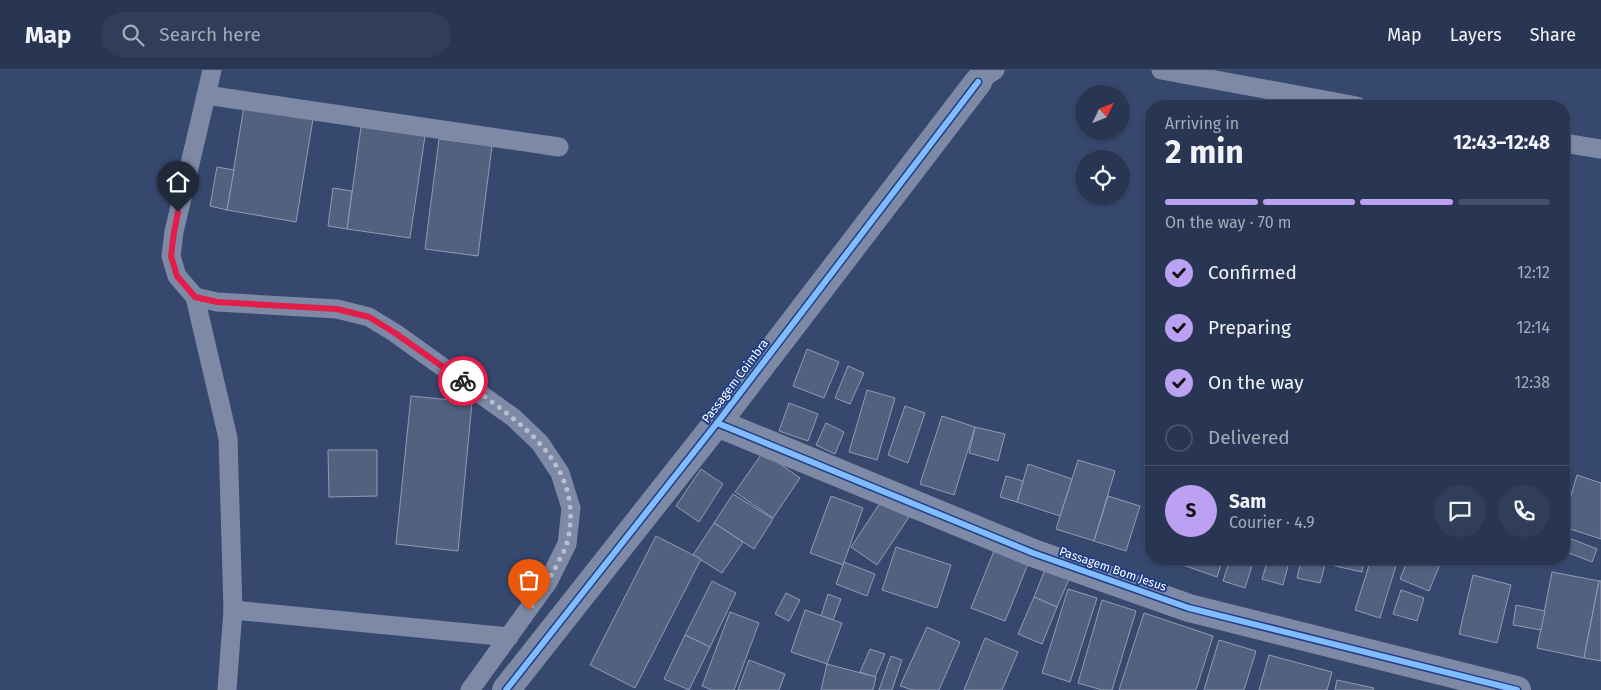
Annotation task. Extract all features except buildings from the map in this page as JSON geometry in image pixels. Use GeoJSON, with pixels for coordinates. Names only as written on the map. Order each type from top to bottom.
{"type":"FeatureCollection","features":[{"type":"Feature","properties":{"kind":"street","name":"Passagem Coimbra"},"geometry":{"type":"LineString","coordinates":[[506,690],[717,423],[986,76]]}},
{"type":"Feature","properties":{"kind":"street","name":"Passagem Bom Jesus"},"geometry":{"type":"LineString","coordinates":[[717,423],[1033,553],[1189,608],[1517,690]]}},
{"type":"Feature","properties":{"kind":"lane"},"geometry":{"type":"LineString","coordinates":[[212,70],[174,232],[171,256],[177,276],[195,297],[228,438],[233,610],[227,690]]}},
{"type":"Feature","properties":{"kind":"lane"},"geometry":{"type":"LineString","coordinates":[[1160,70],[1324,100]]}},
{"type":"Feature","properties":{"kind":"lane"},"geometry":{"type":"LineString","coordinates":[[206,95],[559,147]]}},
{"type":"Feature","properties":{"kind":"lane"},"geometry":{"type":"LineString","coordinates":[[1570,144],[1601,149]]}},
{"type":"Feature","properties":{"kind":"lane"},"geometry":{"type":"LineString","coordinates":[[195,297],[217,302],[337,309],[369,317],[395,333],[514,418],[540,443],[560,473],[571,508],[567,544],[548,582],[470,690]]}},
{"type":"Feature","properties":{"kind":"lane"},"geometry":{"type":"LineString","coordinates":[[233,610],[509,637]]}},
{"type":"Feature","properties":{"kind":"cycle path"},"geometry":{"type":"LineString","coordinates":[[506,690],[717,423],[978,82]]}},
{"type":"Feature","properties":{"kind":"cycle path"},"geometry":{"type":"LineString","coordinates":[[717,423],[1033,553],[1189,608],[1517,690]]}},
{"type":"Feature","properties":{"kind":"way so far"},"geometry":{"type":"LineString","coordinates":[[463,381],[514,418],[540,443],[560,473],[571,508],[567,544],[548,582],[529,610]]}},
{"type":"Feature","properties":{"kind":"route"},"geometry":{"type":"LineString","coordinates":[[178,212],[171,256],[177,276],[195,297],[217,302],[337,309],[369,317],[463,381]]}}]}
